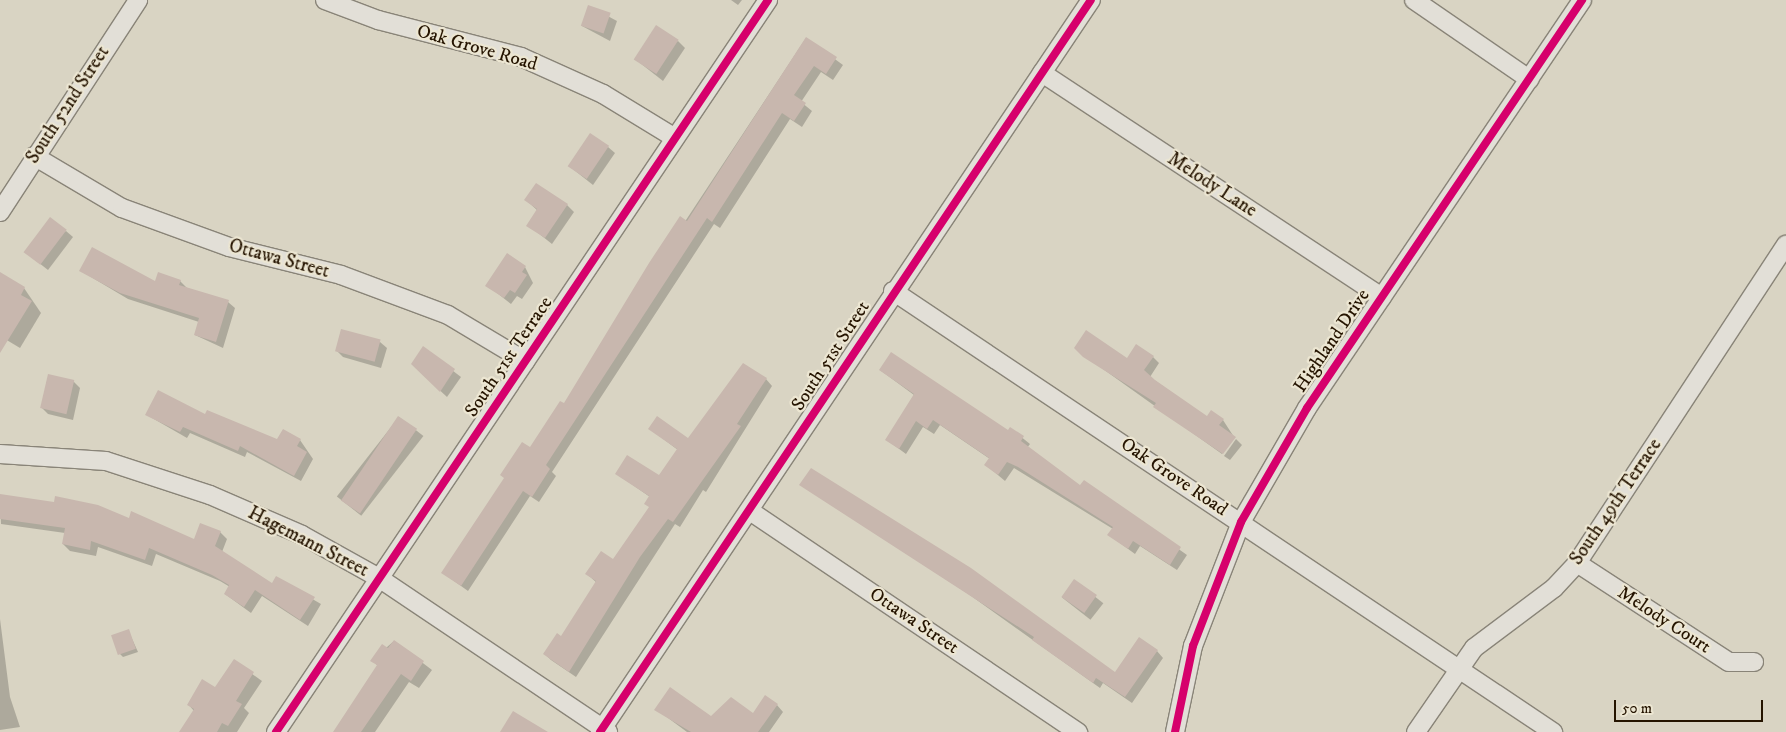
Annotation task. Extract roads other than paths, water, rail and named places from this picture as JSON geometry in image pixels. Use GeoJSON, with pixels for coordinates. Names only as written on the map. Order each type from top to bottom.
{"type":"FeatureCollection","features":[{"type":"Feature","properties":{"kind":"street","name":"South 52nd Street"},"geometry":{"type":"LineString","coordinates":[[0,212],[34,156],[138,0]]}},
{"type":"Feature","properties":{"kind":"street","name":"Oak Grove Road"},"geometry":{"type":"LineString","coordinates":[[324,0],[378,20],[521,57],[603,94],[676,138]]}},
{"type":"Feature","properties":{"kind":"street","name":"South 51st Terrace"},"geometry":{"type":"LineString","coordinates":[[276,732],[768,0]]}},
{"type":"Feature","properties":{"kind":"street","name":"South 51st Street"},"geometry":{"type":"LineString","coordinates":[[603,731],[893,291],[1091,0]]}},
{"type":"Feature","properties":{"kind":"street"},"geometry":{"type":"LineString","coordinates":[[1414,0],[1530,79]]}},
{"type":"Feature","properties":{"kind":"street","name":"Highland Drive"},"geometry":{"type":"LineString","coordinates":[[1175,732],[1193,646],[1241,522],[1306,408],[1582,0]]}},
{"type":"Feature","properties":{"kind":"street","name":"Melody Lane"},"geometry":{"type":"LineString","coordinates":[[1042,73],[1382,297]]}},
{"type":"Feature","properties":{"kind":"street","name":"Ottawa Street"},"geometry":{"type":"LineString","coordinates":[[34,156],[122,208],[229,247],[341,275],[439,311],[525,361]]}},
{"type":"Feature","properties":{"kind":"street","name":"South 49th Terrace"},"geometry":{"type":"LineString","coordinates":[[1416,732],[1458,668],[1474,648],[1554,588],[1577,562],[1786,245]]}},
{"type":"Feature","properties":{"kind":"street","name":"Oak Grove Road"},"geometry":{"type":"LineString","coordinates":[[893,291],[1553,732]]}},
{"type":"Feature","properties":{"kind":"street","name":"Hagemann Street"},"geometry":{"type":"LineString","coordinates":[[0,454],[106,461],[210,494],[302,535],[379,578],[603,731]]}},
{"type":"Feature","properties":{"kind":"street","name":"Ottawa Street"},"geometry":{"type":"LineString","coordinates":[[750,510],[1078,732]]}},
{"type":"Feature","properties":{"kind":"street","name":"Melody Court"},"geometry":{"type":"LineString","coordinates":[[1577,562],[1728,662],[1754,662]]}}]}
